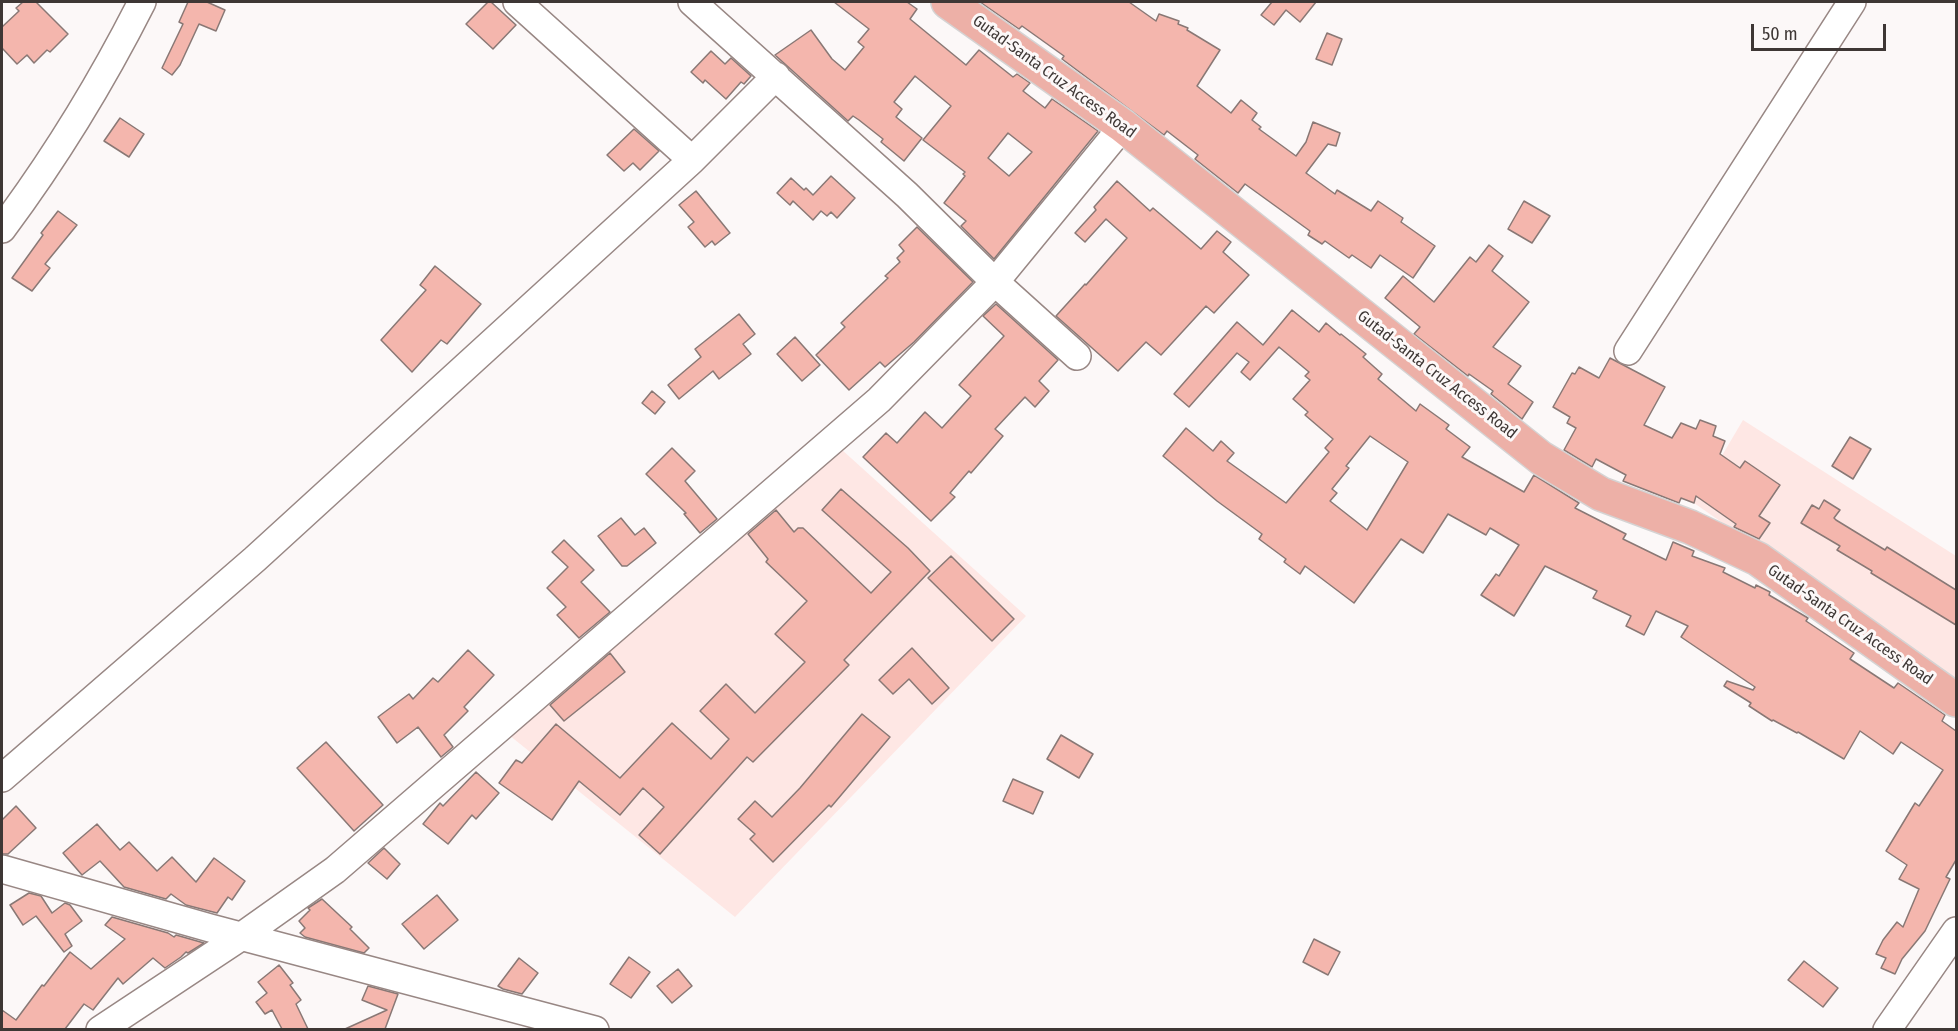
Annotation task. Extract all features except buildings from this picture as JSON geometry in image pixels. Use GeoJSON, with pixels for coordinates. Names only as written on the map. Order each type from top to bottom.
{"type":"FeatureCollection","features":[{"type":"Feature","properties":{"kind":"main road","name":"Gutad-Santa Cruz Access Road"},"geometry":{"type":"LineString","coordinates":[[948,2],[1123,126],[1541,458],[1601,494],[1690,527],[1758,559],[1956,700]]}},
{"type":"Feature","properties":{"kind":"street"},"geometry":{"type":"LineString","coordinates":[[2,229],[61,144],[122,41],[142,2]]}},
{"type":"Feature","properties":{"kind":"street"},"geometry":{"type":"LineString","coordinates":[[517,2],[692,160]]}},
{"type":"Feature","properties":{"kind":"street"},"geometry":{"type":"LineString","coordinates":[[692,2],[907,195],[996,282],[1077,356]]}},
{"type":"Feature","properties":{"kind":"street"},"geometry":{"type":"LineString","coordinates":[[1628,351],[1852,2]]}},
{"type":"Feature","properties":{"kind":"street"},"geometry":{"type":"LineString","coordinates":[[2,778],[255,559],[692,160],[776,76]]}},
{"type":"Feature","properties":{"kind":"street"},"geometry":{"type":"LineString","coordinates":[[100,1029],[242,936],[335,870],[879,400],[996,282],[1123,126]]}},
{"type":"Feature","properties":{"kind":"street"},"geometry":{"type":"LineString","coordinates":[[2,869],[210,928],[595,1029]]}},
{"type":"Feature","properties":{"kind":"street"},"geometry":{"type":"LineString","coordinates":[[1887,1029],[1956,932]]}},
{"type":"Feature","properties":{"kind":"shaded area"},"geometry":{"type":"Polygon","coordinates":[[[1743,420],[1956,556],[1956,685],[1694,503],[1743,420]]]}},
{"type":"Feature","properties":{"kind":"shaded area"},"geometry":{"type":"Polygon","coordinates":[[[841,449],[1026,616],[735,917],[504,731],[841,449]]]}}]}
